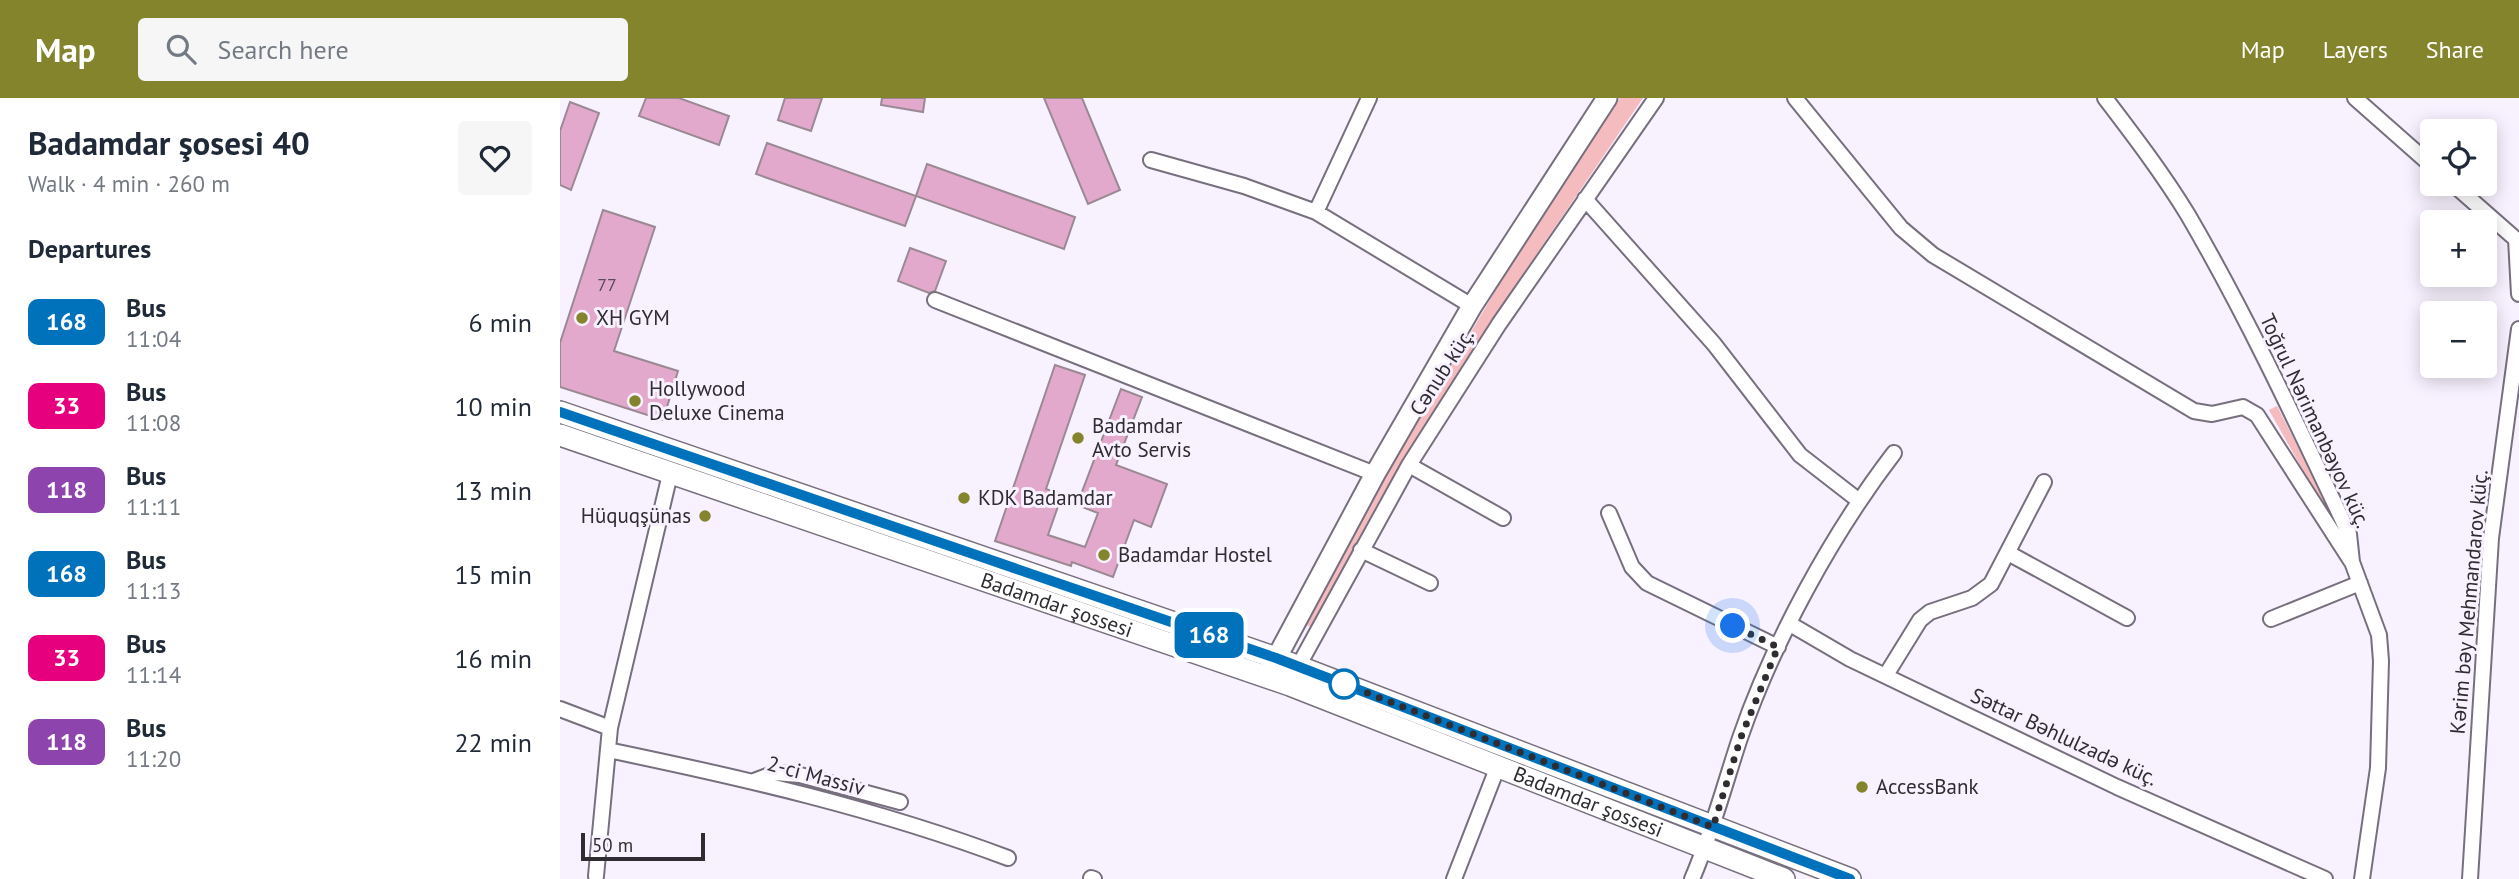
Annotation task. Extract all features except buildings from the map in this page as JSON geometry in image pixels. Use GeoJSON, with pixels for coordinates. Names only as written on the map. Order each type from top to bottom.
{"type":"FeatureCollection","features":[{"type":"Feature","properties":{"kind":"main road","name":"Badamdar şossesi"},"geometry":{"type":"LineString","coordinates":[[560,412],[1713,827],[1850,879]]}},
{"type":"Feature","properties":{"kind":"main road","name":"Badamdar şossesi"},"geometry":{"type":"LineString","coordinates":[[560,435],[670,474],[1272,668]]}},
{"type":"Feature","properties":{"kind":"main road","name":"Badamdar şossesi"},"geometry":{"type":"LineString","coordinates":[[1294,676],[1498,766],[1784,879]]}},
{"type":"Feature","properties":{"kind":"street"},"geometry":{"type":"LineString","coordinates":[[1316,212],[1369,98]]}},
{"type":"Feature","properties":{"kind":"street","name":"Cənub küç."},"geometry":{"type":"LineString","coordinates":[[1272,668],[1375,474],[1472,306],[1607,98]]}},
{"type":"Feature","properties":{"kind":"street","name":"Cənub küç."},"geometry":{"type":"LineString","coordinates":[[1294,676],[1409,465],[1499,324],[1656,98]]}},
{"type":"Feature","properties":{"kind":"street"},"geometry":{"type":"LineString","coordinates":[[1795,98],[1901,228],[1933,256],[2194,411],[2212,414],[2235,407],[2250,410],[2257,415],[2352,562]]}},
{"type":"Feature","properties":{"kind":"street","name":"Toğrul Nərimanbəyov küç."},"geometry":{"type":"LineString","coordinates":[[2105,98],[2167,183],[2245,319],[2349,534],[2352,562],[2379,635],[2381,661],[2378,768],[2362,879]]}},
{"type":"Feature","properties":{"kind":"street"},"geometry":{"type":"LineString","coordinates":[[2355,98],[2420,155]]}},
{"type":"Feature","properties":{"kind":"street"},"geometry":{"type":"LineString","coordinates":[[1151,160],[1244,186],[1316,212],[1472,306]]}},
{"type":"Feature","properties":{"kind":"street"},"geometry":{"type":"LineString","coordinates":[[2467,196],[2518,241],[2519,294]]}},
{"type":"Feature","properties":{"kind":"street"},"geometry":{"type":"LineString","coordinates":[[1585,199],[1714,344],[1800,455],[1858,500]]}},
{"type":"Feature","properties":{"kind":"street"},"geometry":{"type":"LineString","coordinates":[[935,300],[1375,474]]}},
{"type":"Feature","properties":{"kind":"street","name":"Kərim bəy Mehmandarov küç."},"geometry":{"type":"LineString","coordinates":[[2470,879],[2491,538],[2519,329]]}},
{"type":"Feature","properties":{"kind":"street"},"geometry":{"type":"LineString","coordinates":[[1692,879],[1713,827],[1741,737],[1778,647],[1858,500],[1894,453]]}},
{"type":"Feature","properties":{"kind":"street"},"geometry":{"type":"LineString","coordinates":[[1409,465],[1503,519]]}},
{"type":"Feature","properties":{"kind":"street"},"geometry":{"type":"LineString","coordinates":[[596,876],[610,728],[670,474]]}},
{"type":"Feature","properties":{"kind":"street"},"geometry":{"type":"LineString","coordinates":[[1886,675],[1920,620],[1930,612],[1972,598],[1992,584],[2010,554],[2044,482]]}},
{"type":"Feature","properties":{"kind":"street"},"geometry":{"type":"LineString","coordinates":[[1609,513],[1632,568],[1647,583],[1778,647]]}},
{"type":"Feature","properties":{"kind":"street"},"geometry":{"type":"LineString","coordinates":[[1361,550],[1430,583]]}},
{"type":"Feature","properties":{"kind":"street"},"geometry":{"type":"LineString","coordinates":[[2010,554],[2127,618]]}},
{"type":"Feature","properties":{"kind":"street"},"geometry":{"type":"LineString","coordinates":[[2271,619],[2360,583]]}},
{"type":"Feature","properties":{"kind":"street","name":"Səttar Bəhlulzadə küç."},"geometry":{"type":"LineString","coordinates":[[1790,624],[1850,659],[2117,787],[2325,879]]}},
{"type":"Feature","properties":{"kind":"street"},"geometry":{"type":"LineString","coordinates":[[560,709],[610,728]]}},
{"type":"Feature","properties":{"kind":"street","name":"2-ci Massiv"},"geometry":{"type":"LineString","coordinates":[[608,750],[754,781],[938,831],[1008,858]]}},
{"type":"Feature","properties":{"kind":"street"},"geometry":{"type":"LineString","coordinates":[[1454,879],[1498,766]]}},
{"type":"Feature","properties":{"kind":"street"},"geometry":{"type":"LineString","coordinates":[[754,781],[775,773],[800,775],[900,802]]}},
{"type":"Feature","properties":{"kind":"shaded area"},"geometry":{"type":"Polygon","coordinates":[[[1620,98],[1643,98],[1491,321],[1379,501],[1311,627],[1304,624],[1369,505],[1520,249],[1620,98]]]}},
{"type":"Feature","properties":{"kind":"shaded area"},"geometry":{"type":"Polygon","coordinates":[[[2277,406],[2345,538],[2342,540],[2269,410],[2277,406]]]}},
{"type":"Feature","properties":{"kind":"bus line","name":"168"},"geometry":{"type":"LineString","coordinates":[[560,412],[1276,658],[1850,879]]}},
{"type":"Feature","properties":{"kind":"place","name":"XH GYM"},"geometry":{"type":"Point","coordinates":[582,318]}},
{"type":"Feature","properties":{"kind":"place","name":"Hollywood Deluxe Cinema"},"geometry":{"type":"Point","coordinates":[635,401]}},
{"type":"Feature","properties":{"kind":"place","name":"Badamdar Avto Servis"},"geometry":{"type":"Point","coordinates":[1078,438]}},
{"type":"Feature","properties":{"kind":"place","name":"KDK Badamdar"},"geometry":{"type":"Point","coordinates":[964,498]}},
{"type":"Feature","properties":{"kind":"place","name":"Hüquqşünas"},"geometry":{"type":"Point","coordinates":[705,516]}},
{"type":"Feature","properties":{"kind":"place","name":"Badamdar Hostel"},"geometry":{"type":"Point","coordinates":[1104,555]}},
{"type":"Feature","properties":{"kind":"place","name":"AccessBank"},"geometry":{"type":"Point","coordinates":[1862,787]}},
{"type":"Feature","properties":{"kind":"route"},"geometry":{"type":"LineString","coordinates":[[1344,684],[1713,827],[1741,737],[1778,647],[1733,626]]}}]}
